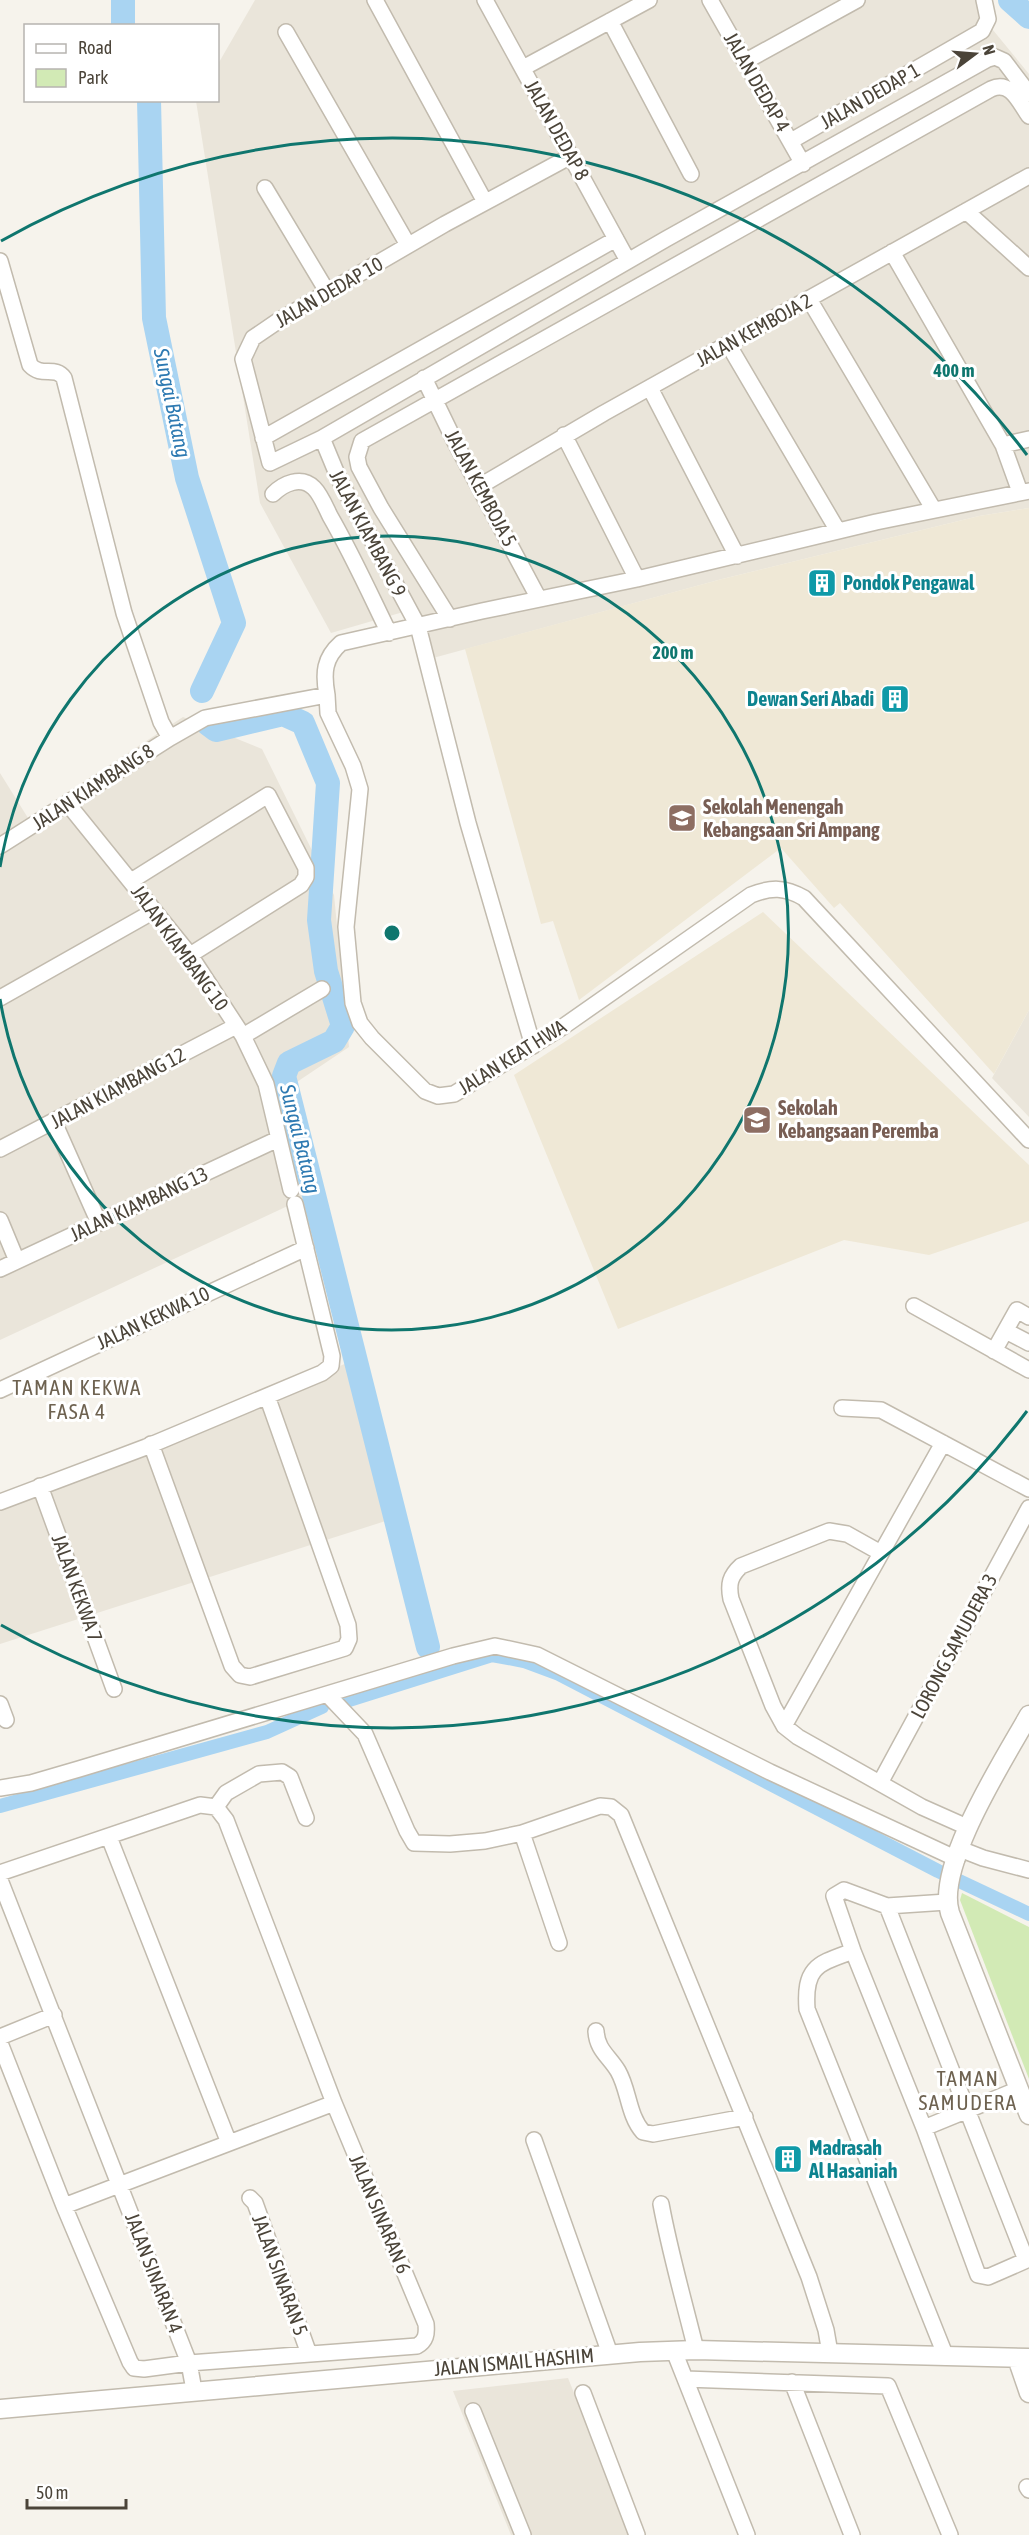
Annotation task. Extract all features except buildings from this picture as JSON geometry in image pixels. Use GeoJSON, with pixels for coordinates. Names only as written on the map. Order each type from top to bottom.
{"type":"FeatureCollection","features":[{"type":"Feature","properties":{"kind":"street"},"geometry":{"type":"LineString","coordinates":[[375,0],[485,202]]}},
{"type":"Feature","properties":{"kind":"street","name":"JALAN DEDAP 8"},"geometry":{"type":"LineString","coordinates":[[485,0],[628,261]]}},
{"type":"Feature","properties":{"kind":"street"},"geometry":{"type":"LineString","coordinates":[[523,68],[649,0]]}},
{"type":"Feature","properties":{"kind":"street","name":"JALAN DEDAP 4"},"geometry":{"type":"LineString","coordinates":[[710,0],[803,164]]}},
{"type":"Feature","properties":{"kind":"street"},"geometry":{"type":"LineString","coordinates":[[824,0],[832,14]]}},
{"type":"Feature","properties":{"kind":"street"},"geometry":{"type":"LineString","coordinates":[[746,61],[857,0]]}},
{"type":"Feature","properties":{"kind":"street","name":"JALAN DEDAP 1"},"geometry":{"type":"LineString","coordinates":[[791,141],[982,31],[988,19],[984,0]]}},
{"type":"Feature","properties":{"kind":"street"},"geometry":{"type":"LineString","coordinates":[[610,21],[691,174]]}},
{"type":"Feature","properties":{"kind":"street"},"geometry":{"type":"LineString","coordinates":[[286,32],[408,245]]}},
{"type":"Feature","properties":{"kind":"street"},"geometry":{"type":"LineString","coordinates":[[322,438],[628,261],[988,59],[995,57],[1004,61],[1029,94]]}},
{"type":"Feature","properties":{"kind":"street"},"geometry":{"type":"LineString","coordinates":[[450,619],[381,508],[359,467],[357,457],[362,441],[991,89],[1004,86],[1011,89],[1029,116]]}},
{"type":"Feature","properties":{"kind":"street","name":"JALAN DEDAP 10"},"geometry":{"type":"LineString","coordinates":[[322,438],[270,463],[243,359],[253,338],[408,245],[571,156]]}},
{"type":"Feature","properties":{"kind":"street","name":"JALAN KEMBOJA 2"},"geometry":{"type":"LineString","coordinates":[[480,486],[564,435],[1029,176]]}},
{"type":"Feature","properties":{"kind":"street"},"geometry":{"type":"LineString","coordinates":[[266,188],[328,293]]}},
{"type":"Feature","properties":{"kind":"street"},"geometry":{"type":"LineString","coordinates":[[966,211],[1029,268]]}},
{"type":"Feature","properties":{"kind":"street"},"geometry":{"type":"LineString","coordinates":[[263,438],[616,238]]}},
{"type":"Feature","properties":{"kind":"street"},"geometry":{"type":"LineString","coordinates":[[273,494],[281,487],[291,483],[300,482],[314,488],[347,546],[389,633],[1024,491],[1004,445],[892,252]]}},
{"type":"Feature","properties":{"kind":"street"},"geometry":{"type":"LineString","coordinates":[[0,261],[30,365],[39,372],[56,372],[64,378],[124,614],[158,715],[170,738]]}},
{"type":"Feature","properties":{"kind":"street"},"geometry":{"type":"LineString","coordinates":[[809,299],[934,510]]}},
{"type":"Feature","properties":{"kind":"street"},"geometry":{"type":"LineString","coordinates":[[728,344],[838,531]]}},
{"type":"Feature","properties":{"kind":"street","name":"JALAN KEMBOJA 5"},"geometry":{"type":"LineString","coordinates":[[424,378],[539,599]]}},
{"type":"Feature","properties":{"kind":"street"},"geometry":{"type":"LineString","coordinates":[[651,388],[737,555]]}},
{"type":"Feature","properties":{"kind":"street"},"geometry":{"type":"LineString","coordinates":[[564,435],[637,579]]}},
{"type":"Feature","properties":{"kind":"street","name":"JALAN KIAMBANG 9"},"geometry":{"type":"LineString","coordinates":[[322,438],[339,479],[418,626],[468,823],[533,1046]]}},
{"type":"Feature","properties":{"kind":"street"},"geometry":{"type":"LineString","coordinates":[[1004,445],[1029,439]]}},
{"type":"Feature","properties":{"kind":"street"},"geometry":{"type":"LineString","coordinates":[[314,488],[339,479]]}},
{"type":"Feature","properties":{"kind":"street"},"geometry":{"type":"LineString","coordinates":[[347,546],[369,536]]}},
{"type":"Feature","properties":{"kind":"street","name":"JALAN KEAT HWA"},"geometry":{"type":"LineString","coordinates":[[389,633],[341,643],[332,652],[324,676],[328,713],[353,766],[360,789],[346,927],[353,1002],[360,1023],[372,1038],[425,1091],[438,1096],[454,1094],[533,1046],[752,895],[767,889],[780,888],[792,891],[804,898],[1029,1140]]}},
{"type":"Feature","properties":{"kind":"street","name":"JALAN KIAMBANG 8"},"geometry":{"type":"LineString","coordinates":[[0,846],[205,718],[327,695]]}},
{"type":"Feature","properties":{"kind":"street"},"geometry":{"type":"LineString","coordinates":[[131,881],[268,795],[306,868],[306,876],[301,885],[190,955]]}},
{"type":"Feature","properties":{"kind":"street","name":"JALAN KIAMBANG 10"},"geometry":{"type":"LineString","coordinates":[[68,804],[100,847],[131,881],[190,955],[240,1031],[266,1084],[332,1356],[331,1366],[322,1373],[267,1395]]}},
{"type":"Feature","properties":{"kind":"street"},"geometry":{"type":"LineString","coordinates":[[0,998],[154,910]]}},
{"type":"Feature","properties":{"kind":"street","name":"JALAN KIAMBANG 12"},"geometry":{"type":"LineString","coordinates":[[0,1149],[322,989]]}},
{"type":"Feature","properties":{"kind":"street"},"geometry":{"type":"LineString","coordinates":[[54,1122],[99,1223]]}},
{"type":"Feature","properties":{"kind":"street","name":"JALAN KIAMBANG 13"},"geometry":{"type":"LineString","coordinates":[[0,1269],[278,1139]]}},
{"type":"Feature","properties":{"kind":"street"},"geometry":{"type":"LineString","coordinates":[[0,1220],[17,1261]]}},
{"type":"Feature","properties":{"kind":"street","name":"JALAN KEKWA 10"},"geometry":{"type":"LineString","coordinates":[[0,1390],[306,1248]]}},
{"type":"Feature","properties":{"kind":"street"},"geometry":{"type":"LineString","coordinates":[[914,1306],[1029,1370]]}},
{"type":"Feature","properties":{"kind":"street"},"geometry":{"type":"LineString","coordinates":[[994,1351],[1017,1311],[1029,1317]]}},
{"type":"Feature","properties":{"kind":"street"},"geometry":{"type":"LineString","coordinates":[[1006,1331],[1029,1343]]}},
{"type":"Feature","properties":{"kind":"street"},"geometry":{"type":"LineString","coordinates":[[0,1502],[151,1444],[267,1395],[348,1624],[349,1639],[345,1648],[250,1677],[240,1675],[232,1666],[151,1444]]}},
{"type":"Feature","properties":{"kind":"street"},"geometry":{"type":"LineString","coordinates":[[842,1408],[881,1410],[1029,1489]]}},
{"type":"Feature","properties":{"kind":"street"},"geometry":{"type":"LineString","coordinates":[[784,1726],[943,1443]]}},
{"type":"Feature","properties":{"kind":"street","name":"JALAN KEKWA 7"},"geometry":{"type":"LineString","coordinates":[[40,1486],[114,1689]]}},
{"type":"Feature","properties":{"kind":"street","name":"LORONG SAMUDERA 3"},"geometry":{"type":"LineString","coordinates":[[880,1783],[1029,1508]]}},
{"type":"Feature","properties":{"kind":"street"},"geometry":{"type":"LineString","coordinates":[[881,1553],[847,1534],[829,1531],[741,1566],[733,1573],[729,1588],[731,1599],[773,1706],[784,1726],[798,1737],[922,1807],[967,1827]]}},
{"type":"Feature","properties":{"kind":"street"},"geometry":{"type":"LineString","coordinates":[[0,1788],[40,1780],[478,1648],[495,1646],[514,1648],[537,1655],[770,1772],[957,1859],[983,1858],[1029,1870]]}},
{"type":"Feature","properties":{"kind":"street"},"geometry":{"type":"LineString","coordinates":[[328,1695],[365,1734],[407,1832],[414,1843],[420,1845],[468,1843],[522,1833],[600,1806],[611,1807],[621,1815],[812,2286],[826,2330],[830,2354]]}},
{"type":"Feature","properties":{"kind":"street"},"geometry":{"type":"LineString","coordinates":[[0,1704],[6,1720]]}},
{"type":"Feature","properties":{"kind":"street"},"geometry":{"type":"LineString","coordinates":[[1029,1715],[967,1827],[947,1895],[1029,2115]]}},
{"type":"Feature","properties":{"kind":"street"},"geometry":{"type":"LineString","coordinates":[[0,1873],[200,1805],[216,1807],[226,1793],[259,1774],[282,1772],[290,1777],[306,1818]]}},
{"type":"Feature","properties":{"kind":"street","name":"JALAN SINARAN 6"},"geometry":{"type":"LineString","coordinates":[[216,1807],[225,1820],[334,2103],[426,2324],[426,2338],[417,2346],[309,2354]]}},
{"type":"Feature","properties":{"kind":"street"},"geometry":{"type":"LineString","coordinates":[[522,1833],[559,1943]]}},
{"type":"Feature","properties":{"kind":"street"},"geometry":{"type":"LineString","coordinates":[[109,1837],[229,2143]]}},
{"type":"Feature","properties":{"kind":"street","name":"JALAN SINARAN 4"},"geometry":{"type":"LineString","coordinates":[[0,1880],[189,2363],[194,2390]]}},
{"type":"Feature","properties":{"kind":"street"},"geometry":{"type":"LineString","coordinates":[[887,1906],[1027,2260],[988,2277],[978,2275],[924,2128],[834,1901],[835,1894],[844,1890],[887,1906],[947,1895]]}},
{"type":"Feature","properties":{"kind":"street"},"geometry":{"type":"LineString","coordinates":[[853,1951],[819,1964],[811,1974],[806,1995],[807,2009],[946,2357]]}},
{"type":"Feature","properties":{"kind":"street"},"geometry":{"type":"LineString","coordinates":[[0,2037],[54,2015]]}},
{"type":"Feature","properties":{"kind":"street"},"geometry":{"type":"LineString","coordinates":[[596,2031],[600,2049],[618,2072],[636,2123],[643,2132],[653,2134],[745,2117]]}},
{"type":"Feature","properties":{"kind":"street"},"geometry":{"type":"LineString","coordinates":[[0,2043],[64,2206],[129,2362],[134,2368],[144,2370],[189,2363],[309,2354]]}},
{"type":"Feature","properties":{"kind":"street"},"geometry":{"type":"LineString","coordinates":[[924,2128],[1019,2089]]}},
{"type":"Feature","properties":{"kind":"street"},"geometry":{"type":"LineString","coordinates":[[64,2206],[334,2103]]}},
{"type":"Feature","properties":{"kind":"street"},"geometry":{"type":"LineString","coordinates":[[534,2140],[610,2354]]}},
{"type":"Feature","properties":{"kind":"street","name":"JALAN SINARAN 5"},"geometry":{"type":"LineString","coordinates":[[250,2198],[255,2203],[309,2354]]}},
{"type":"Feature","properties":{"kind":"street"},"geometry":{"type":"LineString","coordinates":[[661,2204],[672,2259],[696,2350]]}},
{"type":"Feature","properties":{"kind":"street","name":"JALAN ISMAIL HASHIM"},"geometry":{"type":"LineString","coordinates":[[0,2409],[610,2354],[696,2350],[1023,2358]]}},
{"type":"Feature","properties":{"kind":"street"},"geometry":{"type":"LineString","coordinates":[[674,2351],[747,2535]]}},
{"type":"Feature","properties":{"kind":"street"},"geometry":{"type":"LineString","coordinates":[[1023,2358],[1029,2393]]}},
{"type":"Feature","properties":{"kind":"street"},"geometry":{"type":"LineString","coordinates":[[685,2379],[888,2386],[950,2535]]}},
{"type":"Feature","properties":{"kind":"street"},"geometry":{"type":"LineString","coordinates":[[792,2382],[852,2535]]}},
{"type":"Feature","properties":{"kind":"street"},"geometry":{"type":"LineString","coordinates":[[583,2393],[637,2535]]}},
{"type":"Feature","properties":{"kind":"street"},"geometry":{"type":"LineString","coordinates":[[473,2411],[523,2535]]}},
{"type":"Feature","properties":{"kind":"shaded area"},"geometry":{"type":"Polygon","coordinates":[[[255,0],[980,0],[988,24],[1029,74],[1029,508],[979,516],[722,579],[433,658],[417,608],[331,633],[260,503],[196,102],[219,102],[219,62],[255,0]]]}},
{"type":"Feature","properties":{"kind":"shaded area"},"geometry":{"type":"Polygon","coordinates":[[[1029,508],[1029,1010],[994,1074],[840,903],[834,908],[781,848],[579,1000],[553,921],[541,924],[465,649],[722,579],[979,516],[1029,508]]]}},
{"type":"Feature","properties":{"kind":"shaded area"},"geometry":{"type":"Polygon","coordinates":[[[183,717],[262,749],[334,895],[349,1047],[279,1094],[309,1196],[0,1340],[0,773],[28,818],[183,717]]]}},
{"type":"Feature","properties":{"kind":"shaded area","name":"Sekolah Kebangsaan Peremba"},"geometry":{"type":"Polygon","coordinates":[[[763,912],[1029,1165],[1029,1221],[929,1255],[844,1240],[618,1329],[514,1075],[763,912]]]}},
{"type":"Feature","properties":{"kind":"shaded area"},"geometry":{"type":"Polygon","coordinates":[[[1029,1010],[1029,1117],[992,1078],[1029,1010]]]}},
{"type":"Feature","properties":{"kind":"shaded area","name":"TAMAN KEKWA FASA 4"},"geometry":{"type":"Polygon","coordinates":[[[352,1361],[395,1518],[0,1644],[0,1505],[352,1361]]]}},
{"type":"Feature","properties":{"kind":"shaded area"},"geometry":{"type":"Polygon","coordinates":[[[568,2378],[631,2535],[511,2535],[453,2391],[568,2378]]]}},
{"type":"Feature","properties":{"kind":"green space"},"geometry":{"type":"Polygon","coordinates":[[[962,1893],[1029,1927],[1029,2079],[960,1900],[962,1893]]]}},
{"type":"Feature","properties":{"kind":"waterway","name":"Sungai Batang"},"geometry":{"type":"LineString","coordinates":[[123,0],[123,24]]}},
{"type":"Feature","properties":{"kind":"waterway"},"geometry":{"type":"LineString","coordinates":[[1010,0],[1029,17]]}},
{"type":"Feature","properties":{"kind":"waterway","name":"Sungai Batang"},"geometry":{"type":"LineString","coordinates":[[149,102],[154,318],[187,478],[234,623],[202,691]]}},
{"type":"Feature","properties":{"kind":"waterway","name":"Sungai Batang"},"geometry":{"type":"LineString","coordinates":[[208,724],[216,730],[283,714],[303,723],[328,783],[319,920],[326,971],[343,1026],[334,1041],[289,1063],[284,1076],[428,1647]]}},
{"type":"Feature","properties":{"kind":"waterway"},"geometry":{"type":"LineString","coordinates":[[349,1700],[492,1655],[524,1661],[559,1674],[938,1871],[1029,1914]]}},
{"type":"Feature","properties":{"kind":"waterway"},"geometry":{"type":"LineString","coordinates":[[0,1806],[267,1732],[322,1707]]}},
{"type":"Feature","properties":{"kind":"place","name":"Pondok Pengawal"},"geometry":{"type":"Point","coordinates":[822,583]}},
{"type":"Feature","properties":{"kind":"place","name":"Dewan Seri Abadi"},"geometry":{"type":"Point","coordinates":[895,699]}},
{"type":"Feature","properties":{"kind":"place","name":"Sekolah Menengah Kebangsaan Sri Ampang"},"geometry":{"type":"Point","coordinates":[682,818]}},
{"type":"Feature","properties":{"kind":"place","name":"Sekolah Kebangsaan Peremba"},"geometry":{"type":"Point","coordinates":[757,1120]}},
{"type":"Feature","properties":{"kind":"place","name":"Madrasah Al Hasaniah"},"geometry":{"type":"Point","coordinates":[788,2159]}},
{"type":"Feature","properties":{"kind":"district","name":"TAMAN KEKWA FASA 4"},"geometry":{"type":"Point","coordinates":[77,1400]}},
{"type":"Feature","properties":{"kind":"district","name":"TAMAN SAMUDERA"},"geometry":{"type":"Point","coordinates":[968,2091]}}]}
